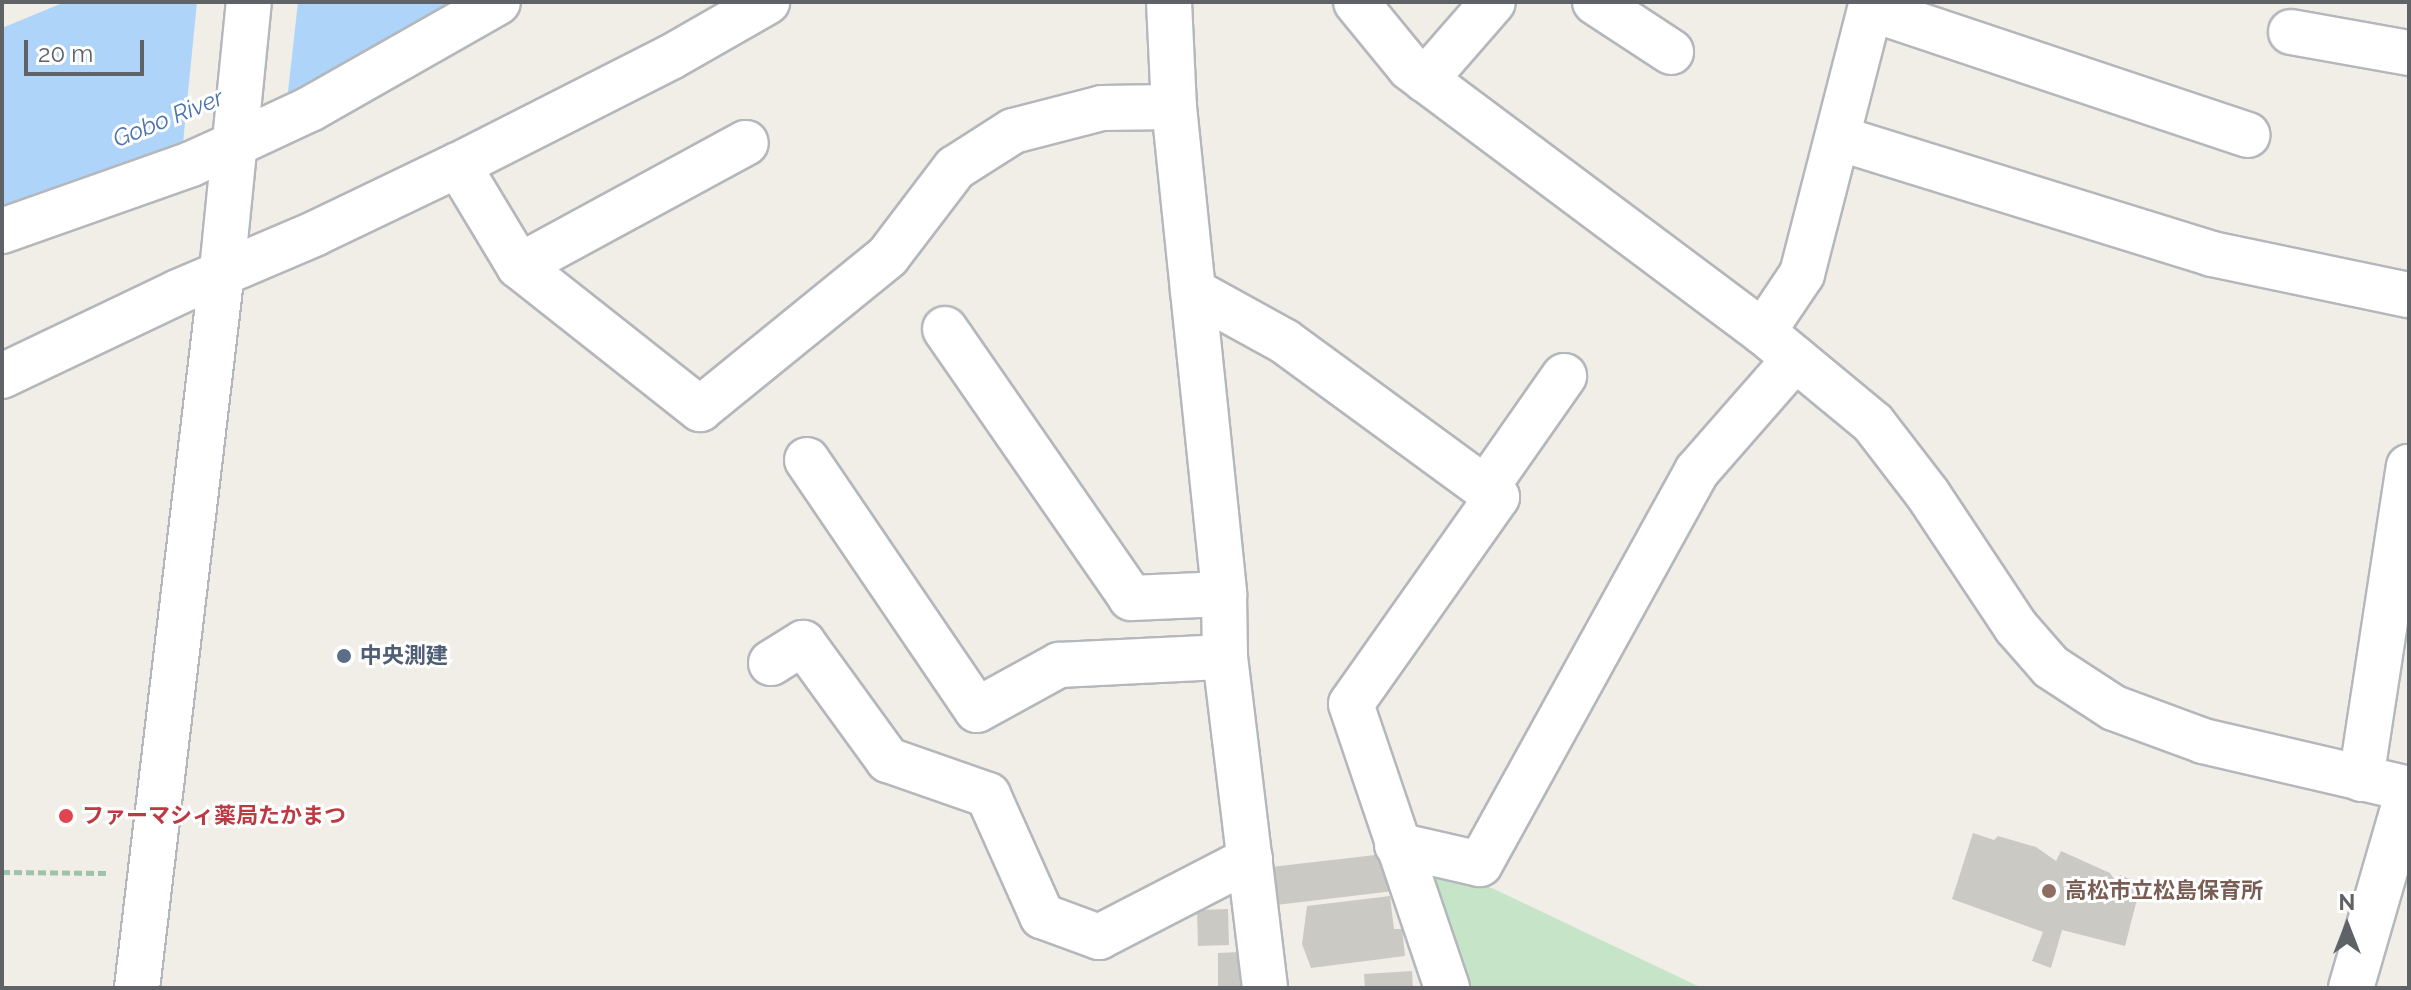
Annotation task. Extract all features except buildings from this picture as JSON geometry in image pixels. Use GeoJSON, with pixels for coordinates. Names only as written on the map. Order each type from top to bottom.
{"type":"FeatureCollection","features":[{"type":"Feature","properties":{"kind":"street"},"geometry":{"type":"LineString","coordinates":[[137,988],[222,271],[249,2]]}},
{"type":"Feature","properties":{"kind":"street"},"geometry":{"type":"LineString","coordinates":[[2,231],[191,164],[236,140],[310,109],[498,2]]}},
{"type":"Feature","properties":{"kind":"street"},"geometry":{"type":"LineString","coordinates":[[2,376],[222,271],[316,233],[458,165],[671,57],[767,2]]}},
{"type":"Feature","properties":{"kind":"street"},"geometry":{"type":"LineString","coordinates":[[1169,2],[1174,107],[1224,594],[1225,657],[1265,988]]}},
{"type":"Feature","properties":{"kind":"street"},"geometry":{"type":"LineString","coordinates":[[1356,2],[1410,68],[1779,345],[1873,423],[1927,493],[2016,627],[2051,667],[2114,708],[2203,741],[2409,789],[2351,988]]}},
{"type":"Feature","properties":{"kind":"street"},"geometry":{"type":"LineString","coordinates":[[1425,80],[1493,2]]}},
{"type":"Feature","properties":{"kind":"street"},"geometry":{"type":"LineString","coordinates":[[1595,2],[1671,52]]}},
{"type":"Feature","properties":{"kind":"street"},"geometry":{"type":"LineString","coordinates":[[1397,845],[1480,864],[1697,471],[1779,345],[1802,274],[1871,5],[2248,135]]}},
{"type":"Feature","properties":{"kind":"street"},"geometry":{"type":"LineString","coordinates":[[2291,32],[2409,53]]}},
{"type":"Feature","properties":{"kind":"street"},"geometry":{"type":"LineString","coordinates":[[458,165],[519,266],[700,409],[888,256],[955,168],[1013,131],[1102,108],[1174,107]]}},
{"type":"Feature","properties":{"kind":"street"},"geometry":{"type":"LineString","coordinates":[[1838,138],[2212,254],[2409,295]]}},
{"type":"Feature","properties":{"kind":"street"},"geometry":{"type":"LineString","coordinates":[[519,266],[746,143]]}},
{"type":"Feature","properties":{"kind":"street"},"geometry":{"type":"LineString","coordinates":[[1193,291],[1284,341],[1497,497],[1351,704],[1447,988]]}},
{"type":"Feature","properties":{"kind":"street"},"geometry":{"type":"LineString","coordinates":[[945,329],[1131,598],[1224,594]]}},
{"type":"Feature","properties":{"kind":"street"},"geometry":{"type":"LineString","coordinates":[[1485,489],[1564,376]]}},
{"type":"Feature","properties":{"kind":"street"},"geometry":{"type":"LineString","coordinates":[[807,460],[977,710],[1059,665],[1225,657]]}},
{"type":"Feature","properties":{"kind":"street"},"geometry":{"type":"LineString","coordinates":[[2361,779],[2409,467]]}},
{"type":"Feature","properties":{"kind":"street"},"geometry":{"type":"LineString","coordinates":[[771,663],[803,643],[888,760],[988,795],[1042,916],[1099,937],[1250,859]]}},
{"type":"Feature","properties":{"kind":"path"},"geometry":{"type":"LineString","coordinates":[[2,872],[110,873]]}},
{"type":"Feature","properties":{"kind":"green space"},"geometry":{"type":"Polygon","coordinates":[[[1421,869],[1442,869],[1494,889],[1702,988],[1456,988],[1421,869]]]}},
{"type":"Feature","properties":{"kind":"water","name":"Gobo River"},"geometry":{"type":"Polygon","coordinates":[[[65,2],[476,2],[313,92],[2,222],[2,28],[65,2]]]}},
{"type":"Feature","properties":{"kind":"pier"},"geometry":{"type":"Polygon","coordinates":[[[197,2],[298,2],[286,110],[181,163],[197,2]]]}},
{"type":"Feature","properties":{"kind":"place","name":"中央測建"},"geometry":{"type":"Point","coordinates":[344,656]}},
{"type":"Feature","properties":{"kind":"place","name":"ファーマシィ薬局たかまつ"},"geometry":{"type":"Point","coordinates":[66,816]}},
{"type":"Feature","properties":{"kind":"place","name":"高松市立松島保育所"},"geometry":{"type":"Point","coordinates":[2049,891]}}]}
